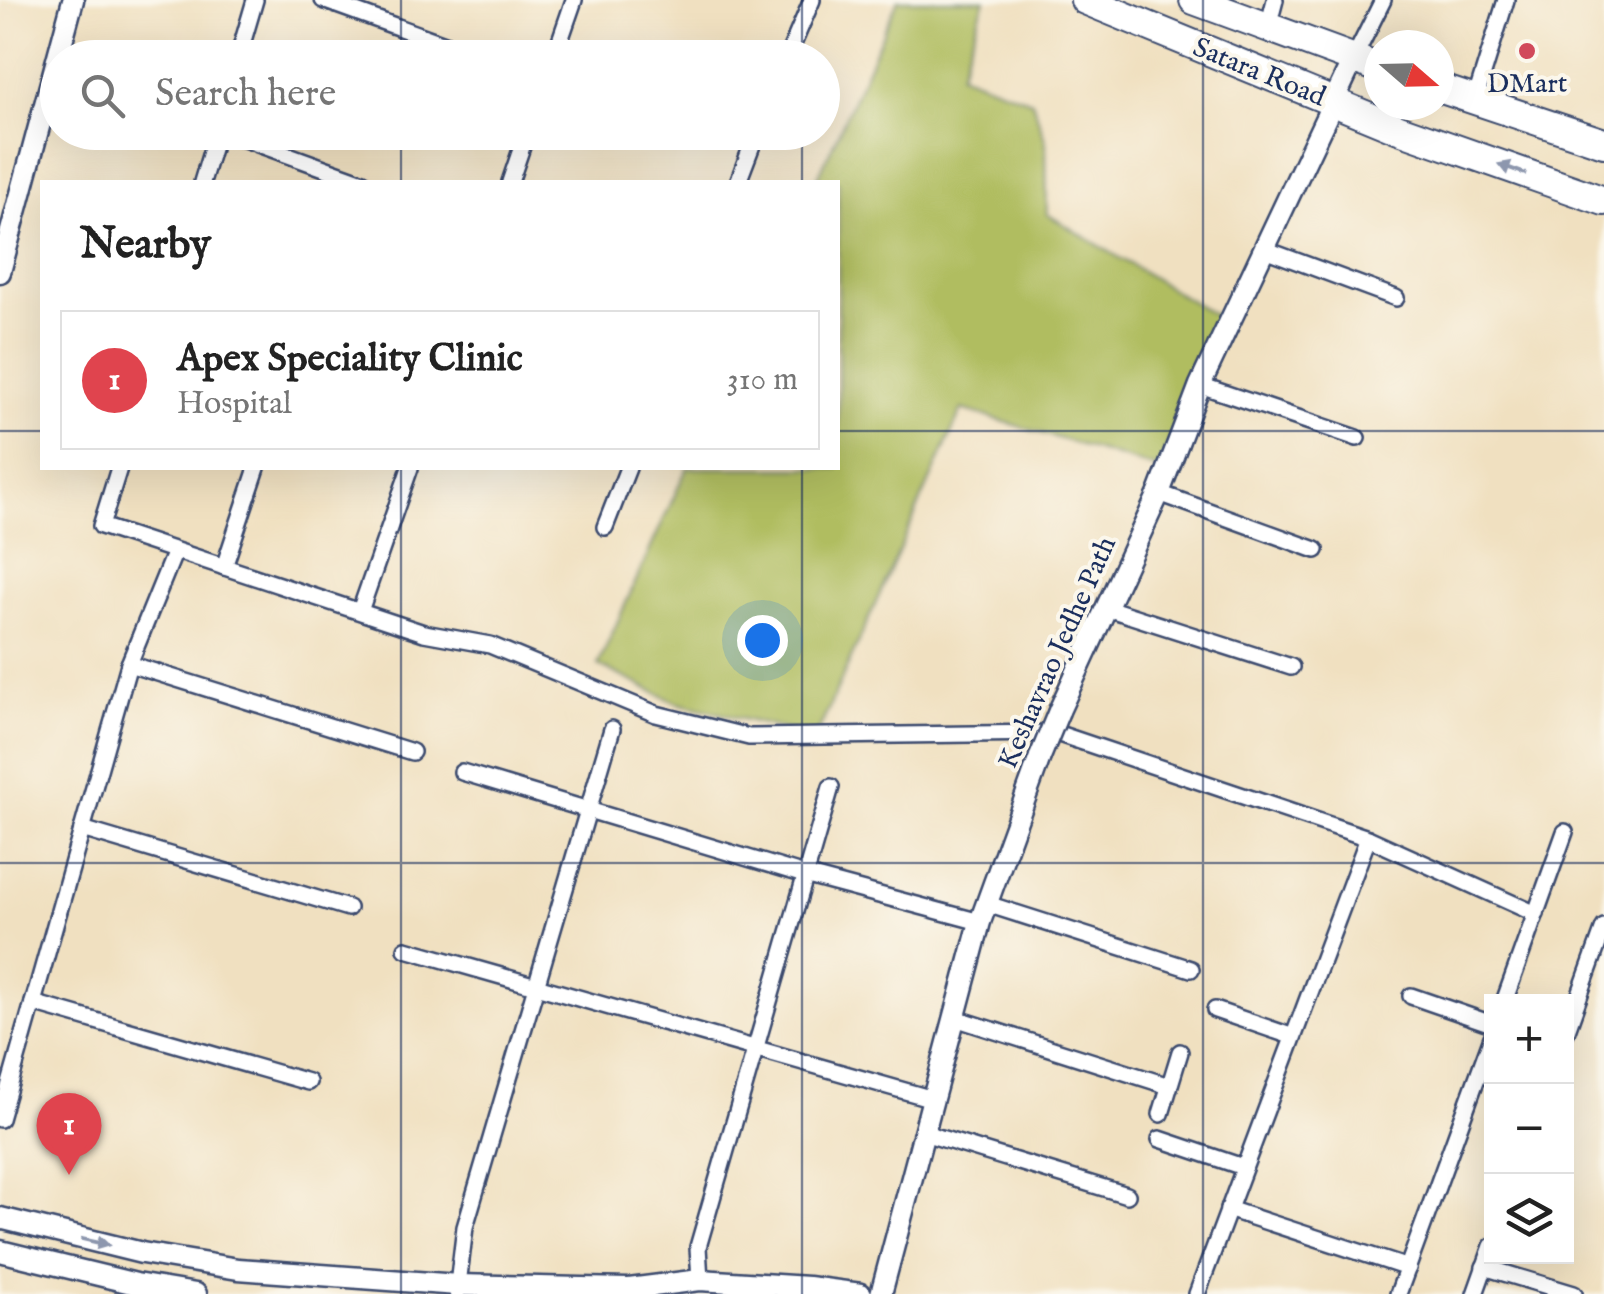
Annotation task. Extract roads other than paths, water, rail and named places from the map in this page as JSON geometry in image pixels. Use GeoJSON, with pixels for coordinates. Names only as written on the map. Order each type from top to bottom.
{"type":"FeatureCollection","features":[{"type":"Feature","properties":{"kind":"highway","name":"Satara Road"},"geometry":{"type":"LineString","coordinates":[[1085,0],[1333,103],[1604,201]]}},
{"type":"Feature","properties":{"kind":"highway","name":"Satara Road"},"geometry":{"type":"LineString","coordinates":[[1196,1],[1272,13],[1364,62]]}},
{"type":"Feature","properties":{"kind":"highway"},"geometry":{"type":"LineString","coordinates":[[1454,93],[1604,143]]}},
{"type":"Feature","properties":{"kind":"street"},"geometry":{"type":"LineString","coordinates":[[62,40],[73,0]]}},
{"type":"Feature","properties":{"kind":"street"},"geometry":{"type":"LineString","coordinates":[[243,40],[255,0]]}},
{"type":"Feature","properties":{"kind":"street"},"geometry":{"type":"LineString","coordinates":[[324,0],[434,40]]}},
{"type":"Feature","properties":{"kind":"street"},"geometry":{"type":"LineString","coordinates":[[560,40],[574,0]]}},
{"type":"Feature","properties":{"kind":"street"},"geometry":{"type":"LineString","coordinates":[[795,40],[812,0]]}},
{"type":"Feature","properties":{"kind":"street"},"geometry":{"type":"LineString","coordinates":[[1375,30],[1384,0]]}},
{"type":"Feature","properties":{"kind":"street"},"geometry":{"type":"LineString","coordinates":[[1475,100],[1506,0]]}},
{"type":"Feature","properties":{"kind":"street","name":"Keshavrao Jedhe Path"},"geometry":{"type":"LineString","coordinates":[[881,1294],[983,913],[1040,757],[1158,494],[1200,385],[1333,103],[1364,65]]}},
{"type":"Feature","properties":{"kind":"street"},"geometry":{"type":"LineString","coordinates":[[0,272],[40,123]]}},
{"type":"Feature","properties":{"kind":"street"},"geometry":{"type":"LineString","coordinates":[[203,180],[212,150]]}},
{"type":"Feature","properties":{"kind":"street"},"geometry":{"type":"LineString","coordinates":[[273,150],[353,180]]}},
{"type":"Feature","properties":{"kind":"street"},"geometry":{"type":"LineString","coordinates":[[511,180],[521,150]]}},
{"type":"Feature","properties":{"kind":"street"},"geometry":{"type":"LineString","coordinates":[[739,180],[751,150]]}},
{"type":"Feature","properties":{"kind":"street"},"geometry":{"type":"LineString","coordinates":[[1264,249],[1396,298]]}},
{"type":"Feature","properties":{"kind":"street"},"geometry":{"type":"LineString","coordinates":[[1200,385],[1357,438]]}},
{"type":"Feature","properties":{"kind":"street"},"geometry":{"type":"LineString","coordinates":[[118,470],[102,526],[424,633],[490,645],[656,714],[750,737],[1056,733],[1368,838],[1536,914]]}},
{"type":"Feature","properties":{"kind":"street"},"geometry":{"type":"LineString","coordinates":[[224,568],[256,470]]}},
{"type":"Feature","properties":{"kind":"street"},"geometry":{"type":"LineString","coordinates":[[360,611],[409,470]]}},
{"type":"Feature","properties":{"kind":"street"},"geometry":{"type":"LineString","coordinates":[[605,527],[627,470]]}},
{"type":"Feature","properties":{"kind":"street"},"geometry":{"type":"LineString","coordinates":[[1158,494],[1316,550]]}},
{"type":"Feature","properties":{"kind":"street"},"geometry":{"type":"LineString","coordinates":[[0,1119],[129,664],[175,551]]}},
{"type":"Feature","properties":{"kind":"street"},"geometry":{"type":"LineString","coordinates":[[1108,608],[1291,667]]}},
{"type":"Feature","properties":{"kind":"street"},"geometry":{"type":"LineString","coordinates":[[129,664],[412,752]]}},
{"type":"Feature","properties":{"kind":"street"},"geometry":{"type":"LineString","coordinates":[[457,1289],[466,1227],[612,729]]}},
{"type":"Feature","properties":{"kind":"street"},"geometry":{"type":"LineString","coordinates":[[462,772],[808,876],[983,913],[1191,969]]}},
{"type":"Feature","properties":{"kind":"street"},"geometry":{"type":"LineString","coordinates":[[700,1280],[698,1247],[808,876],[830,787]]}},
{"type":"Feature","properties":{"kind":"street"},"geometry":{"type":"LineString","coordinates":[[82,830],[348,908]]}},
{"type":"Feature","properties":{"kind":"street"},"geometry":{"type":"LineString","coordinates":[[1507,994],[1566,832]]}},
{"type":"Feature","properties":{"kind":"street"},"geometry":{"type":"LineString","coordinates":[[1197,1294],[1368,838]]}},
{"type":"Feature","properties":{"kind":"street"},"geometry":{"type":"LineString","coordinates":[[1574,1016],[1597,967],[1604,926]]}},
{"type":"Feature","properties":{"kind":"street"},"geometry":{"type":"LineString","coordinates":[[406,949],[933,1099]]}},
{"type":"Feature","properties":{"kind":"street"},"geometry":{"type":"LineString","coordinates":[[1411,996],[1484,1021]]}},
{"type":"Feature","properties":{"kind":"street"},"geometry":{"type":"LineString","coordinates":[[33,1003],[308,1082]]}},
{"type":"Feature","properties":{"kind":"street"},"geometry":{"type":"LineString","coordinates":[[1215,1010],[1291,1036]]}},
{"type":"Feature","properties":{"kind":"street"},"geometry":{"type":"LineString","coordinates":[[954,1018],[1169,1086]]}},
{"type":"Feature","properties":{"kind":"street"},"geometry":{"type":"LineString","coordinates":[[1160,1114],[1180,1052]]}},
{"type":"Feature","properties":{"kind":"street"},"geometry":{"type":"LineString","coordinates":[[1398,1294],[1484,1058]]}},
{"type":"Feature","properties":{"kind":"street"},"geometry":{"type":"LineString","coordinates":[[924,1134],[1127,1195]]}},
{"type":"Feature","properties":{"kind":"street"},"geometry":{"type":"LineString","coordinates":[[1160,1139],[1243,1167]]}},
{"type":"Feature","properties":{"kind":"street"},"geometry":{"type":"LineString","coordinates":[[1228,1208],[1408,1268]]}},
{"type":"Feature","properties":{"kind":"street"},"geometry":{"type":"LineString","coordinates":[[0,1218],[142,1253],[238,1269],[457,1289],[629,1289],[700,1280],[861,1294]]}},
{"type":"Feature","properties":{"kind":"street"},"geometry":{"type":"LineString","coordinates":[[0,1251],[134,1289],[196,1294]]}},
{"type":"Feature","properties":{"kind":"street"},"geometry":{"type":"LineString","coordinates":[[1475,1294],[1485,1264]]}},
{"type":"Feature","properties":{"kind":"street"},"geometry":{"type":"LineString","coordinates":[[1484,1267],[1574,1294]]}},
{"type":"Feature","properties":{"kind":"place","name":"DMart"},"geometry":{"type":"Point","coordinates":[1527,51]}},
{"type":"Feature","properties":{"kind":"place","name":"Apex Speciality Clinic"},"geometry":{"type":"Point","coordinates":[69,1175]}}]}
